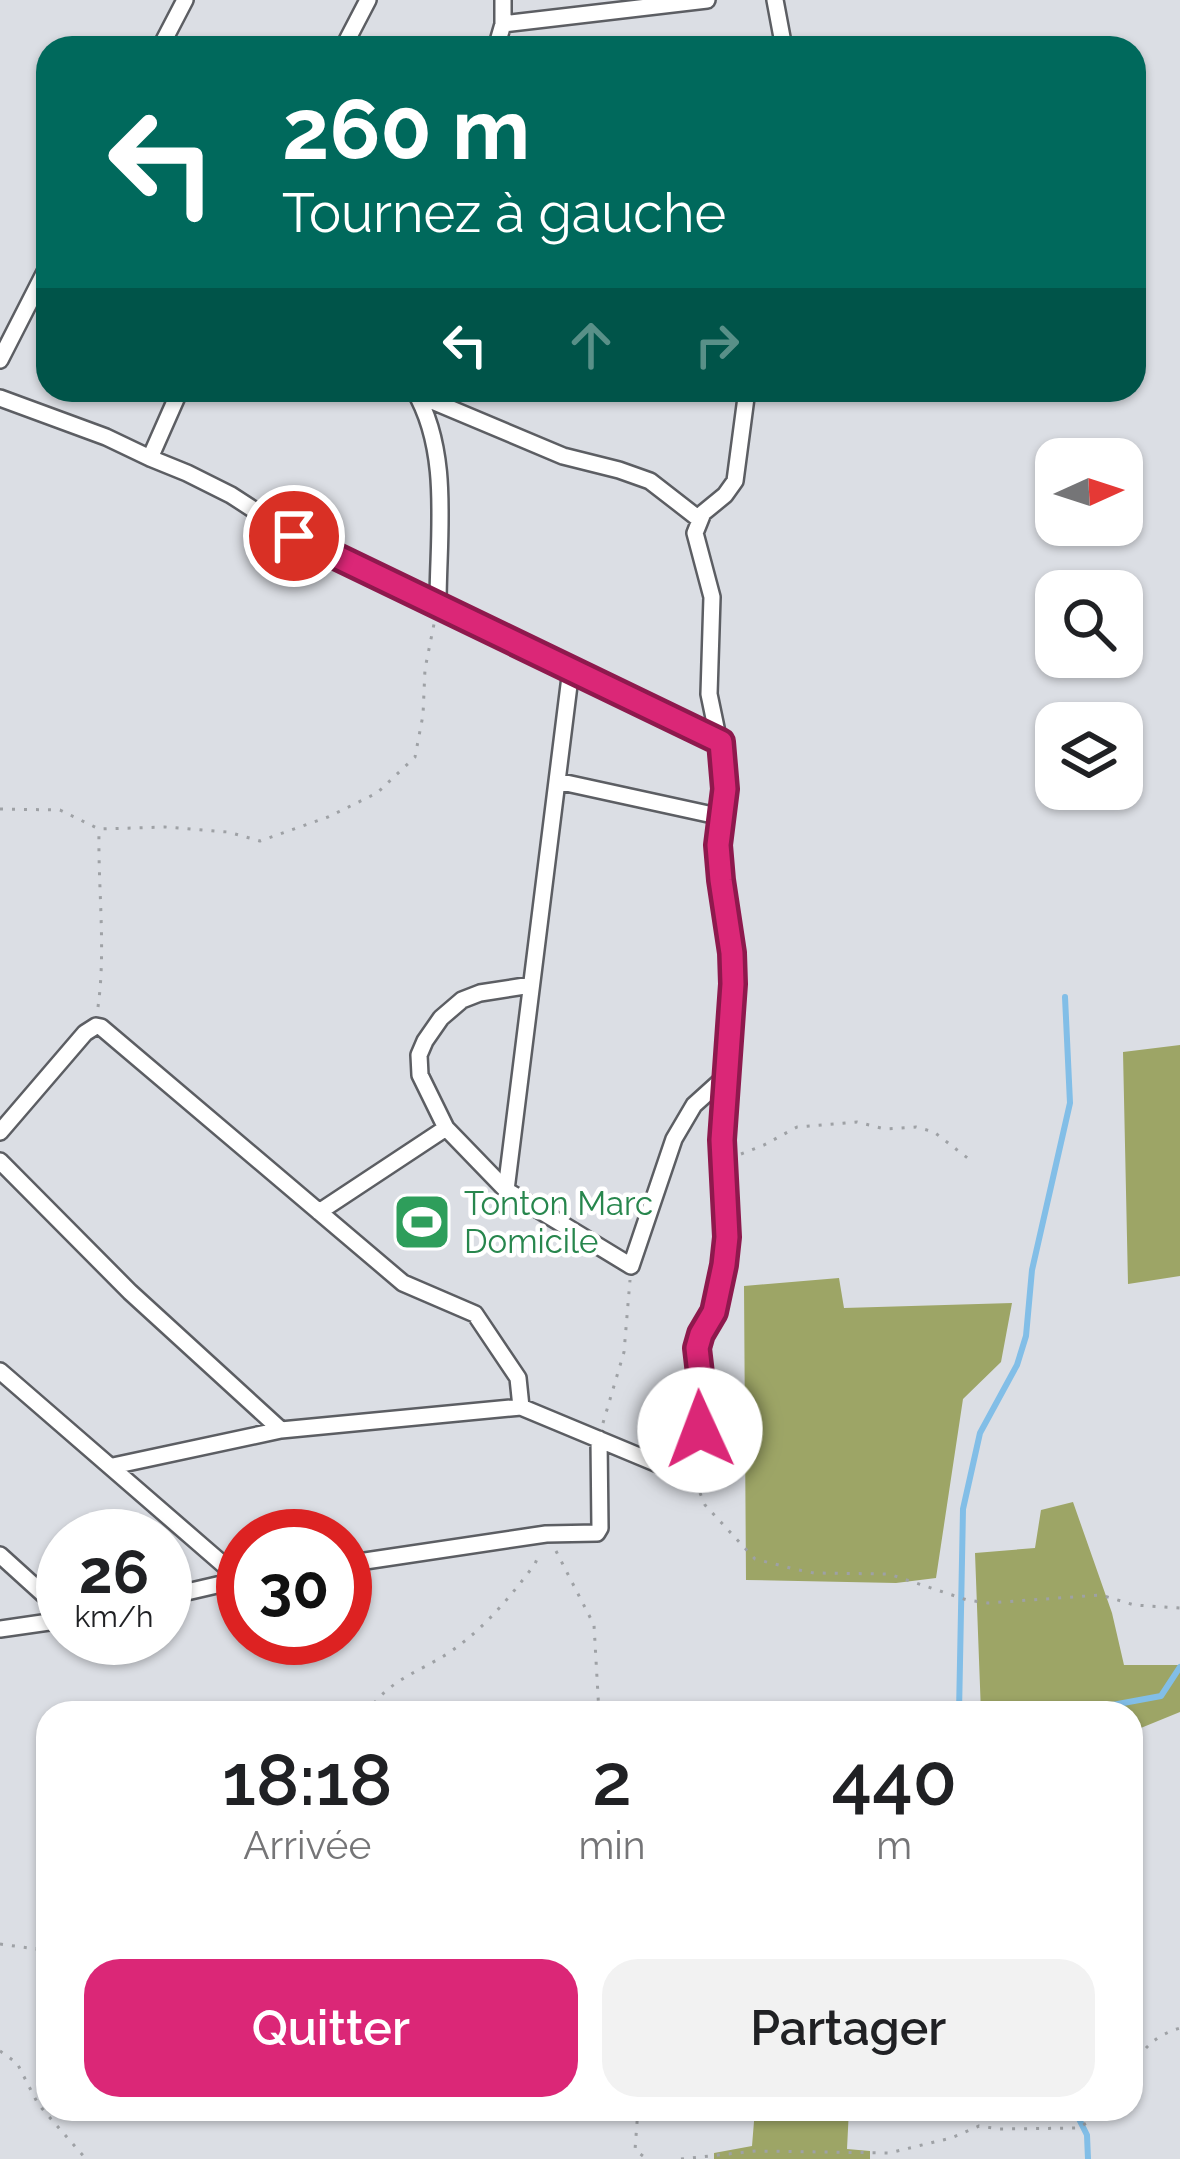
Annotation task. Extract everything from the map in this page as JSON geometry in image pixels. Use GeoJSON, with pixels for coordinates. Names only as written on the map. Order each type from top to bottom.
{"type":"FeatureCollection","features":[{"type":"Feature","properties":{"kind":"street"},"geometry":{"type":"LineString","coordinates":[[166,36],[185,0]]}},
{"type":"Feature","properties":{"kind":"street"},"geometry":{"type":"LineString","coordinates":[[349,36],[368,0]]}},
{"type":"Feature","properties":{"kind":"street"},"geometry":{"type":"LineString","coordinates":[[500,36],[503,0]]}},
{"type":"Feature","properties":{"kind":"street"},"geometry":{"type":"LineString","coordinates":[[503,24],[707,0]]}},
{"type":"Feature","properties":{"kind":"street"},"geometry":{"type":"LineString","coordinates":[[775,0],[782,36]]}},
{"type":"Feature","properties":{"kind":"street"},"geometry":{"type":"LineString","coordinates":[[0,360],[36,290]]}},
{"type":"Feature","properties":{"kind":"street"},"geometry":{"type":"LineString","coordinates":[[0,398],[188,473],[294,536],[721,742]]}},
{"type":"Feature","properties":{"kind":"street"},"geometry":{"type":"LineString","coordinates":[[150,458],[176,402]]}},
{"type":"Feature","properties":{"kind":"street"},"geometry":{"type":"LineString","coordinates":[[419,402],[439,471],[437,604]]}},
{"type":"Feature","properties":{"kind":"street"},"geometry":{"type":"LineString","coordinates":[[437,402],[562,456],[650,481],[699,519]]}},
{"type":"Feature","properties":{"kind":"street"},"geometry":{"type":"LineString","coordinates":[[113,1466],[281,1430],[521,1408],[694,1479],[702,1391],[697,1348],[714,1312],[726,1251],[722,1160],[733,984],[718,845],[725,789],[721,742],[709,694],[712,597],[695,533],[699,519],[733,486],[745,402]]}},
{"type":"Feature","properties":{"kind":"street"},"geometry":{"type":"LineString","coordinates":[[506,1190],[571,668]]}},
{"type":"Feature","properties":{"kind":"street"},"geometry":{"type":"LineString","coordinates":[[556,781],[722,817]]}},
{"type":"Feature","properties":{"kind":"street"},"geometry":{"type":"LineString","coordinates":[[530,985],[462,1000],[425,1041],[419,1054],[420,1075],[446,1128],[506,1190],[632,1266],[680,1127],[704,1093],[725,1077]]}},
{"type":"Feature","properties":{"kind":"street"},"geometry":{"type":"LineString","coordinates":[[0,1132],[85,1033],[101,1027],[403,1283],[475,1314],[518,1378],[521,1408]]}},
{"type":"Feature","properties":{"kind":"street"},"geometry":{"type":"LineString","coordinates":[[320,1212],[446,1128]]}},
{"type":"Feature","properties":{"kind":"street"},"geometry":{"type":"LineString","coordinates":[[0,1161],[130,1292],[281,1430]]}},
{"type":"Feature","properties":{"kind":"street"},"geometry":{"type":"LineString","coordinates":[[0,1371],[216,1556]]}},
{"type":"Feature","properties":{"kind":"street"},"geometry":{"type":"LineString","coordinates":[[372,1560],[546,1534],[597,1533],[598,1439]]}},
{"type":"Feature","properties":{"kind":"street"},"geometry":{"type":"LineString","coordinates":[[0,1555],[36,1590]]}},
{"type":"Feature","properties":{"kind":"street"},"geometry":{"type":"LineString","coordinates":[[0,1628],[36,1621]]}},
{"type":"Feature","properties":{"kind":"path"},"geometry":{"type":"LineString","coordinates":[[0,809],[60,810],[99,829],[228,832],[260,841],[328,817],[377,793],[415,757],[437,604]]}},
{"type":"Feature","properties":{"kind":"path"},"geometry":{"type":"LineString","coordinates":[[96,1026],[102,964],[99,829]]}},
{"type":"Feature","properties":{"kind":"path"},"geometry":{"type":"LineString","coordinates":[[722,1160],[797,1127],[856,1122],[934,1132],[974,1163]]}},
{"type":"Feature","properties":{"kind":"path"},"geometry":{"type":"LineString","coordinates":[[598,1439],[624,1352],[632,1266]]}},
{"type":"Feature","properties":{"kind":"path"},"geometry":{"type":"LineString","coordinates":[[694,1479],[705,1505],[755,1559],[814,1573],[889,1574],[988,1603],[1101,1595],[1133,1605],[1180,1608]]}},
{"type":"Feature","properties":{"kind":"path"},"geometry":{"type":"LineString","coordinates":[[375,1701],[380,1693],[449,1652],[499,1611],[535,1564],[546,1534]]}},
{"type":"Feature","properties":{"kind":"path"},"geometry":{"type":"LineString","coordinates":[[546,1534],[594,1625],[598,1701]]}},
{"type":"Feature","properties":{"kind":"path"},"geometry":{"type":"LineString","coordinates":[[0,1944],[36,1948]]}},
{"type":"Feature","properties":{"kind":"path"},"geometry":{"type":"LineString","coordinates":[[1143,2051],[1161,2033],[1180,2028]]}},
{"type":"Feature","properties":{"kind":"path"},"geometry":{"type":"LineString","coordinates":[[0,2050],[16,2063],[36,2100]]}},
{"type":"Feature","properties":{"kind":"path"},"geometry":{"type":"LineString","coordinates":[[53,2121],[86,2159]]}},
{"type":"Feature","properties":{"kind":"path"},"geometry":{"type":"LineString","coordinates":[[633,2159],[637,2121]]}},
{"type":"Feature","properties":{"kind":"path"},"geometry":{"type":"LineString","coordinates":[[681,2159],[756,2151],[889,2153],[952,2138],[979,2126],[1078,2128],[1090,2121]]}},
{"type":"Feature","properties":{"kind":"path"},"geometry":{"type":"LineString","coordinates":[[635,2150],[647,2159]]}},
{"type":"Feature","properties":{"kind":"green space"},"geometry":{"type":"Polygon","coordinates":[[[1180,1045],[1180,1276],[1128,1284],[1123,1052],[1180,1045]]]}},
{"type":"Feature","properties":{"kind":"green space"},"geometry":{"type":"Polygon","coordinates":[[[839,1278],[844,1308],[1012,1303],[1001,1362],[963,1399],[936,1578],[896,1583],[746,1580],[744,1286],[839,1278]]]}},
{"type":"Feature","properties":{"kind":"green space"},"geometry":{"type":"Polygon","coordinates":[[[1073,1502],[1112,1613],[1124,1665],[1180,1665],[1180,1712],[1143,1727],[1143,1701],[981,1701],[975,1553],[1035,1548],[1041,1510],[1073,1502]]]}},
{"type":"Feature","properties":{"kind":"green space"},"geometry":{"type":"Polygon","coordinates":[[[754,2121],[848,2121],[847,2149],[870,2151],[870,2159],[714,2159],[714,2153],[752,2146],[754,2121]]]}},
{"type":"Feature","properties":{"kind":"waterway"},"geometry":{"type":"LineString","coordinates":[[959,1701],[963,1509],[980,1433],[1017,1365],[1026,1336],[1032,1270],[1070,1103],[1065,997]]}},
{"type":"Feature","properties":{"kind":"waterway"},"geometry":{"type":"LineString","coordinates":[[1134,1701],[1161,1696],[1180,1667]]}},
{"type":"Feature","properties":{"kind":"waterway"},"geometry":{"type":"LineString","coordinates":[[1080,2121],[1087,2135],[1088,2159]]}},
{"type":"Feature","properties":{"kind":"place","name":"Tonton Marc Domicile"},"geometry":{"type":"Point","coordinates":[422,1222]}},
{"type":"Feature","properties":{"kind":"route"},"geometry":{"type":"LineString","coordinates":[[294,536],[721,742],[725,789],[718,845],[733,984],[722,1140],[727,1237],[714,1312],[697,1348],[700,1430]]}}]}
